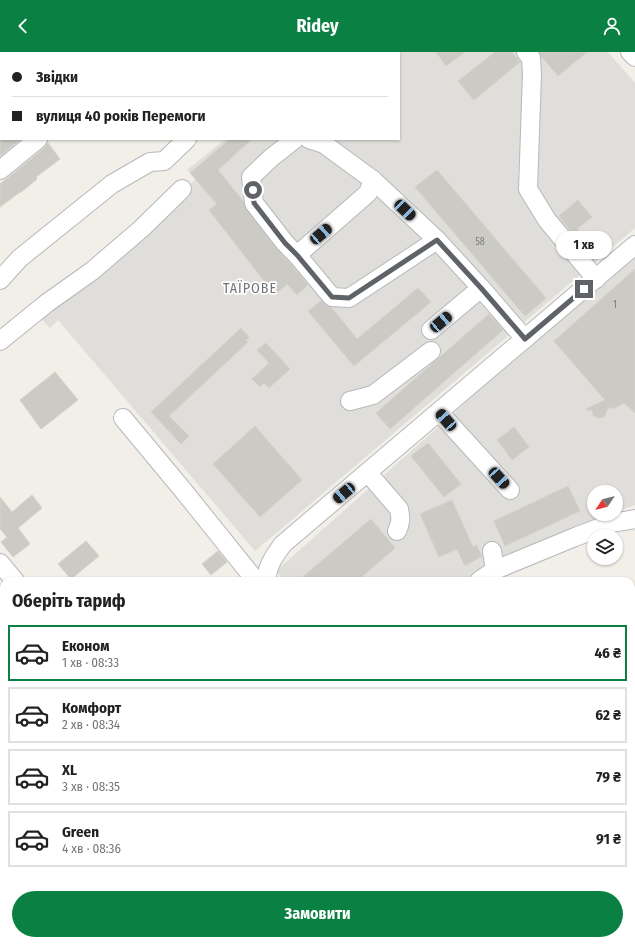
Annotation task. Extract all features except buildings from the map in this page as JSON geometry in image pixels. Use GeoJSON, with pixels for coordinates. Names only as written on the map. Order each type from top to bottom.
{"type":"FeatureCollection","features":[{"type":"Feature","properties":{"kind":"street"},"geometry":{"type":"LineString","coordinates":[[526,52],[531,58],[532,74],[528,189],[547,220],[596,279]]}},
{"type":"Feature","properties":{"kind":"street"},"geometry":{"type":"LineString","coordinates":[[0,170],[37,140]]}},
{"type":"Feature","properties":{"kind":"street"},"geometry":{"type":"LineString","coordinates":[[0,280],[20,258],[112,184],[150,162],[164,161],[186,140]]}},
{"type":"Feature","properties":{"kind":"street"},"geometry":{"type":"LineString","coordinates":[[294,140],[271,158],[251,177],[254,203],[285,243],[332,297],[349,298],[437,240]]}},
{"type":"Feature","properties":{"kind":"street"},"geometry":{"type":"LineString","coordinates":[[313,140],[324,144],[373,180],[437,240],[525,339]]}},
{"type":"Feature","properties":{"kind":"street"},"geometry":{"type":"LineString","coordinates":[[297,255],[368,193],[373,180]]}},
{"type":"Feature","properties":{"kind":"street"},"geometry":{"type":"LineString","coordinates":[[0,341],[92,271],[141,229],[182,189]]}},
{"type":"Feature","properties":{"kind":"street"},"geometry":{"type":"LineString","coordinates":[[267,577],[270,563],[284,544],[635,245]]}},
{"type":"Feature","properties":{"kind":"street"},"geometry":{"type":"LineString","coordinates":[[431,330],[481,288]]}},
{"type":"Feature","properties":{"kind":"street"},"geometry":{"type":"LineString","coordinates":[[350,401],[373,395],[432,351]]}},
{"type":"Feature","properties":{"kind":"street"},"geometry":{"type":"LineString","coordinates":[[439,412],[510,490]]}},
{"type":"Feature","properties":{"kind":"street"},"geometry":{"type":"LineString","coordinates":[[123,418],[253,577]]}},
{"type":"Feature","properties":{"kind":"street"},"geometry":{"type":"LineString","coordinates":[[368,473],[399,510],[401,516],[397,531]]}},
{"type":"Feature","properties":{"kind":"street"},"geometry":{"type":"LineString","coordinates":[[485,577],[495,570],[575,537],[612,524],[635,518]]}},
{"type":"Feature","properties":{"kind":"street"},"geometry":{"type":"LineString","coordinates":[[492,551],[495,570]]}},
{"type":"Feature","properties":{"kind":"street"},"geometry":{"type":"LineString","coordinates":[[0,563],[12,577]]}},
{"type":"Feature","properties":{"kind":"shaded area"},"geometry":{"type":"Polygon","coordinates":[[[400,52],[608,52],[635,83],[635,228],[255,551],[58,320],[50,328],[40,317],[196,179],[187,170],[224,140],[400,140],[400,52]]]}},
{"type":"Feature","properties":{"kind":"shaded area"},"geometry":{"type":"Polygon","coordinates":[[[635,255],[635,505],[623,509],[623,485],[587,485],[587,521],[597,521],[473,577],[281,577],[276,571],[464,404],[470,394],[635,255]]]}},
{"type":"Feature","properties":{"kind":"district","name":"ТАЇРОВЕ"},"geometry":{"type":"Point","coordinates":[250,288]}},
{"type":"Feature","properties":{"kind":"route"},"geometry":{"type":"LineString","coordinates":[[253,190],[254,203],[285,243],[332,297],[349,298],[437,240],[525,339],[584,289]]}}]}
